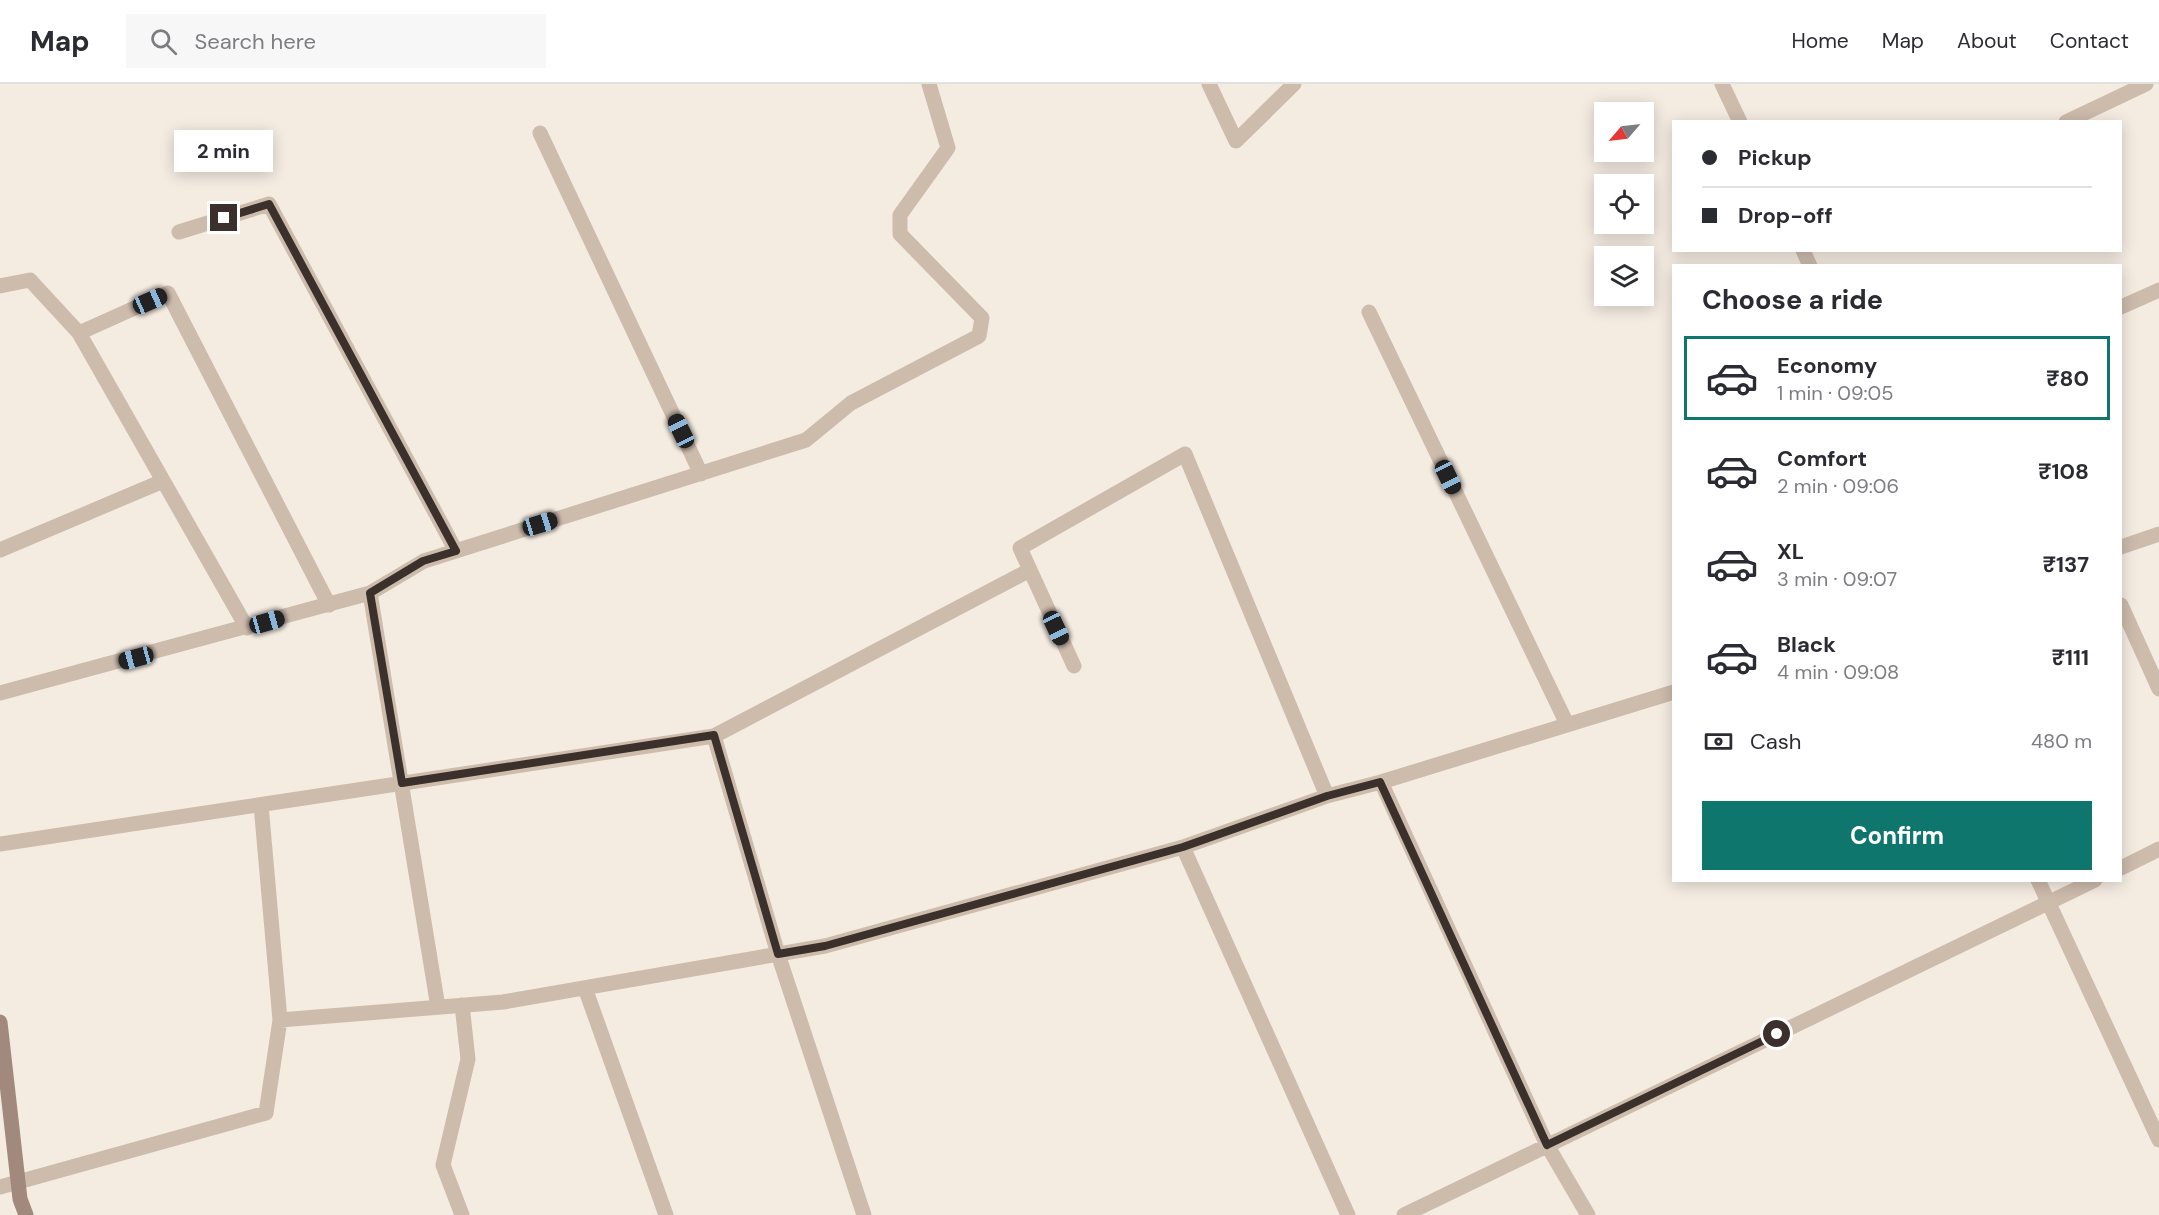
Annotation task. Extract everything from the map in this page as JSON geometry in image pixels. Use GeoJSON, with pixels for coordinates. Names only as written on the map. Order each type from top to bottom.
{"type":"FeatureCollection","features":[{"type":"Feature","properties":{"kind":"main road"},"geometry":{"type":"LineString","coordinates":[[0,1022],[20,1199],[26,1215]]}},
{"type":"Feature","properties":{"kind":"street"},"geometry":{"type":"LineString","coordinates":[[0,693],[370,593],[423,561],[806,440],[851,403],[979,336],[982,318],[900,234],[900,215],[948,148],[929,84]]}},
{"type":"Feature","properties":{"kind":"street"},"geometry":{"type":"LineString","coordinates":[[1209,84],[1236,141],[1294,84]]}},
{"type":"Feature","properties":{"kind":"street"},"geometry":{"type":"LineString","coordinates":[[1722,84],[1739,120]]}},
{"type":"Feature","properties":{"kind":"street"},"geometry":{"type":"LineString","coordinates":[[2070,120],[2146,84]]}},
{"type":"Feature","properties":{"kind":"street"},"geometry":{"type":"LineString","coordinates":[[540,133],[701,474]]}},
{"type":"Feature","properties":{"kind":"street"},"geometry":{"type":"LineString","coordinates":[[179,232],[269,204],[456,551]]}},
{"type":"Feature","properties":{"kind":"street"},"geometry":{"type":"LineString","coordinates":[[0,286],[30,280],[79,333],[246,628]]}},
{"type":"Feature","properties":{"kind":"street"},"geometry":{"type":"LineString","coordinates":[[2122,307],[2159,290]]}},
{"type":"Feature","properties":{"kind":"street"},"geometry":{"type":"LineString","coordinates":[[79,333],[168,293],[329,605]]}},
{"type":"Feature","properties":{"kind":"street"},"geometry":{"type":"LineString","coordinates":[[1369,312],[1567,724]]}},
{"type":"Feature","properties":{"kind":"street"},"geometry":{"type":"LineString","coordinates":[[1074,666],[1020,548],[1185,454],[1327,796]]}},
{"type":"Feature","properties":{"kind":"street"},"geometry":{"type":"LineString","coordinates":[[0,550],[163,481]]}},
{"type":"Feature","properties":{"kind":"street"},"geometry":{"type":"LineString","coordinates":[[2122,547],[2159,534]]}},
{"type":"Feature","properties":{"kind":"street"},"geometry":{"type":"LineString","coordinates":[[0,844],[714,735],[1030,570]]}},
{"type":"Feature","properties":{"kind":"street"},"geometry":{"type":"LineString","coordinates":[[370,593],[438,1007]]}},
{"type":"Feature","properties":{"kind":"street"},"geometry":{"type":"LineString","coordinates":[[2122,607],[2159,689]]}},
{"type":"Feature","properties":{"kind":"street"},"geometry":{"type":"LineString","coordinates":[[280,1020],[503,1002],[825,946],[1183,847],[1327,796],[1380,782],[1672,693]]}},
{"type":"Feature","properties":{"kind":"street"},"geometry":{"type":"LineString","coordinates":[[714,735],[778,954],[864,1215]]}},
{"type":"Feature","properties":{"kind":"street"},"geometry":{"type":"LineString","coordinates":[[1380,782],[1547,1145],[1588,1215]]}},
{"type":"Feature","properties":{"kind":"street"},"geometry":{"type":"LineString","coordinates":[[0,1187],[266,1113],[280,1020],[261,804]]}},
{"type":"Feature","properties":{"kind":"street"},"geometry":{"type":"LineString","coordinates":[[1183,847],[1348,1215]]}},
{"type":"Feature","properties":{"kind":"street"},"geometry":{"type":"LineString","coordinates":[[2122,868],[2159,849]]}},
{"type":"Feature","properties":{"kind":"street"},"geometry":{"type":"LineString","coordinates":[[2039,882],[2159,1140]]}},
{"type":"Feature","properties":{"kind":"street"},"geometry":{"type":"LineString","coordinates":[[1404,1215],[2091,882]]}},
{"type":"Feature","properties":{"kind":"street"},"geometry":{"type":"LineString","coordinates":[[585,988],[666,1215]]}},
{"type":"Feature","properties":{"kind":"street"},"geometry":{"type":"LineString","coordinates":[[462,1005],[468,1059],[443,1165],[462,1215]]}},
{"type":"Feature","properties":{"kind":"route"},"geometry":{"type":"LineString","coordinates":[[224,218],[269,204],[456,551],[423,561],[370,593],[402,783],[714,735],[778,954],[825,946],[1183,847],[1327,796],[1380,782],[1547,1145],[1777,1034]]}}]}
